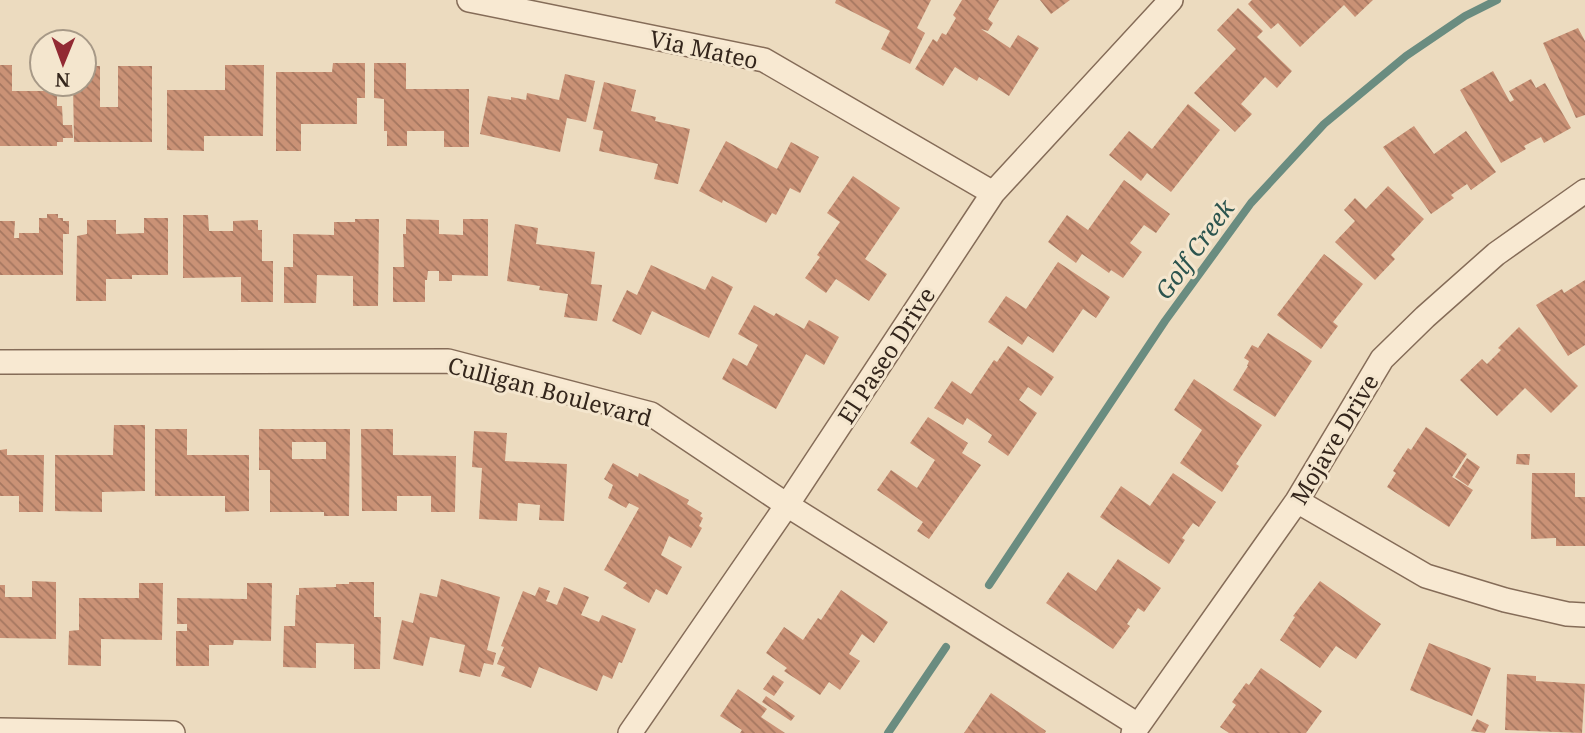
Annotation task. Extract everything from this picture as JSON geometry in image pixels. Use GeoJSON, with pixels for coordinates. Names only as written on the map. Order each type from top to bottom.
{"type":"FeatureCollection","features":[{"type":"Feature","properties":{"kind":"street","name":"Via Mateo"},"geometry":{"type":"LineString","coordinates":[[469,0],[764,60],[993,193]]}},
{"type":"Feature","properties":{"kind":"street","name":"El Paseo Drive"},"geometry":{"type":"LineString","coordinates":[[630,733],[787,505],[993,193],[1171,0]]}},
{"type":"Feature","properties":{"kind":"street","name":"Mojave Drive"},"geometry":{"type":"LineString","coordinates":[[1135,729],[1297,501],[1382,359],[1496,254],[1585,191]]}},
{"type":"Feature","properties":{"kind":"street","name":"Culligan Boulevard"},"geometry":{"type":"LineString","coordinates":[[0,362],[448,361],[651,414],[1135,729]]}},
{"type":"Feature","properties":{"kind":"street"},"geometry":{"type":"LineString","coordinates":[[1297,501],[1426,576],[1517,603],[1567,614],[1585,615]]}},
{"type":"Feature","properties":{"kind":"street"},"geometry":{"type":"LineString","coordinates":[[0,730],[173,733]]}},
{"type":"Feature","properties":{"kind":"building"},"geometry":{"type":"Polygon","coordinates":[[[836,0],[931,0],[917,28],[925,33],[910,64],[881,49],[890,31],[835,3],[836,0]]]}},
{"type":"Feature","properties":{"kind":"building"},"geometry":{"type":"Polygon","coordinates":[[[962,0],[999,0],[988,19],[993,23],[988,31],[981,29],[1010,48],[1018,35],[1039,48],[1009,96],[979,77],[977,81],[955,67],[943,86],[915,69],[933,39],[937,42],[942,33],[946,35],[962,0]]]}},
{"type":"Feature","properties":{"kind":"building"},"geometry":{"type":"Polygon","coordinates":[[[1040,0],[1070,0],[1051,14],[1040,0]]]}},
{"type":"Feature","properties":{"kind":"building"},"geometry":{"type":"Polygon","coordinates":[[[1252,0],[1373,0],[1355,17],[1344,5],[1300,47],[1278,23],[1271,29],[1248,4],[1252,0]]]}},
{"type":"Feature","properties":{"kind":"building"},"geometry":{"type":"Polygon","coordinates":[[[1238,8],[1263,31],[1257,37],[1292,71],[1277,88],[1265,77],[1241,104],[1252,114],[1235,132],[1194,93],[1236,49],[1217,30],[1238,8]]]}},
{"type":"Feature","properties":{"kind":"building"},"geometry":{"type":"Polygon","coordinates":[[[1578,28],[1585,41],[1585,115],[1576,118],[1543,43],[1578,28]]]}},
{"type":"Feature","properties":{"kind":"building"},"geometry":{"type":"Polygon","coordinates":[[[333,63],[365,63],[365,98],[357,98],[357,124],[301,124],[301,151],[276,151],[276,72],[332,72],[333,63]]]}},
{"type":"Feature","properties":{"kind":"building"},"geometry":{"type":"Polygon","coordinates":[[[374,63],[406,63],[406,89],[469,89],[469,147],[444,147],[444,131],[407,131],[407,146],[387,146],[384,99],[374,98],[374,63]]]}},
{"type":"Feature","properties":{"kind":"building"},"geometry":{"type":"Polygon","coordinates":[[[0,65],[12,65],[12,91],[28,91],[28,98],[57,98],[57,106],[62,106],[63,125],[72,125],[73,138],[63,138],[63,142],[57,142],[57,146],[0,146],[0,65]]]}},
{"type":"Feature","properties":{"kind":"building"},"geometry":{"type":"Polygon","coordinates":[[[225,65],[264,65],[263,136],[204,136],[204,151],[167,150],[167,90],[225,90],[225,65]]]}},
{"type":"Feature","properties":{"kind":"building"},"geometry":{"type":"Polygon","coordinates":[[[98,66],[100,107],[118,107],[118,66],[152,66],[152,142],[74,142],[73,98],[98,98],[98,66]]]}},
{"type":"Feature","properties":{"kind":"building"},"geometry":{"type":"Polygon","coordinates":[[[1493,71],[1510,102],[1514,100],[1509,91],[1531,79],[1536,88],[1545,83],[1571,128],[1544,143],[1541,137],[1501,163],[1460,90],[1493,71]]]}},
{"type":"Feature","properties":{"kind":"building"},"geometry":{"type":"Polygon","coordinates":[[[565,74],[595,81],[586,122],[567,118],[560,152],[480,134],[488,96],[526,100],[527,93],[559,100],[565,74]]]}},
{"type":"Feature","properties":{"kind":"building"},"geometry":{"type":"Polygon","coordinates":[[[604,82],[636,90],[631,111],[656,117],[655,121],[690,129],[678,184],[654,179],[658,164],[599,151],[603,131],[593,129],[604,82]]]}},
{"type":"Feature","properties":{"kind":"building"},"geometry":{"type":"Polygon","coordinates":[[[1188,104],[1220,130],[1171,192],[1147,173],[1141,181],[1109,155],[1129,131],[1152,149],[1188,104]]]}},
{"type":"Feature","properties":{"kind":"building"},"geometry":{"type":"Polygon","coordinates":[[[1414,126],[1434,154],[1466,131],[1496,172],[1471,190],[1467,184],[1451,195],[1454,198],[1431,214],[1383,147],[1414,126]]]}},
{"type":"Feature","properties":{"kind":"building"},"geometry":{"type":"Polygon","coordinates":[[[726,141],[777,169],[791,142],[819,157],[800,193],[790,188],[776,215],[772,213],[766,223],[723,200],[722,203],[699,191],[726,141]]]}},
{"type":"Feature","properties":{"kind":"building"},"geometry":{"type":"Polygon","coordinates":[[[853,176],[900,208],[865,259],[887,274],[869,301],[836,279],[826,293],[805,278],[840,222],[827,213],[853,176]]]}},
{"type":"Feature","properties":{"kind":"building"},"geometry":{"type":"Polygon","coordinates":[[[1124,180],[1170,214],[1156,233],[1144,225],[1130,243],[1142,252],[1123,278],[1111,270],[1109,273],[1082,254],[1076,263],[1048,242],[1067,215],[1088,230],[1124,180]]]}},
{"type":"Feature","properties":{"kind":"building"},"geometry":{"type":"Polygon","coordinates":[[[1388,186],[1424,219],[1391,255],[1395,259],[1375,280],[1335,242],[1355,221],[1344,210],[1355,198],[1366,209],[1388,186]]]}},
{"type":"Feature","properties":{"kind":"building"},"geometry":{"type":"Polygon","coordinates":[[[47,214],[58,214],[58,218],[69,221],[69,234],[63,234],[63,275],[0,275],[0,221],[15,221],[14,238],[19,238],[19,233],[39,233],[39,218],[47,218],[47,214]]]}},
{"type":"Feature","properties":{"kind":"building"},"geometry":{"type":"Polygon","coordinates":[[[183,215],[208,215],[209,231],[233,231],[233,221],[258,220],[258,230],[262,230],[262,261],[273,261],[273,302],[241,302],[241,277],[183,278],[183,215]]]}},
{"type":"Feature","properties":{"kind":"building"},"geometry":{"type":"Polygon","coordinates":[[[144,218],[168,218],[168,275],[132,275],[132,279],[106,279],[106,301],[76,301],[77,236],[87,234],[87,220],[116,220],[116,234],[144,233],[144,218]]]}},
{"type":"Feature","properties":{"kind":"building"},"geometry":{"type":"Polygon","coordinates":[[[355,219],[379,219],[378,306],[353,306],[353,276],[317,275],[316,303],[284,303],[284,267],[293,267],[293,234],[334,235],[334,222],[355,222],[355,219]]]}},
{"type":"Feature","properties":{"kind":"building"},"geometry":{"type":"Polygon","coordinates":[[[406,219],[439,220],[439,234],[463,235],[463,219],[488,219],[488,276],[452,275],[452,281],[439,281],[439,271],[428,271],[425,280],[425,302],[393,302],[393,267],[404,267],[403,234],[406,234],[406,219]]]}},
{"type":"Feature","properties":{"kind":"building"},"geometry":{"type":"Polygon","coordinates":[[[515,224],[538,228],[536,244],[595,252],[591,284],[602,285],[597,321],[564,317],[568,294],[539,290],[540,286],[507,281],[515,224]]]}},
{"type":"Feature","properties":{"kind":"building"},"geometry":{"type":"Polygon","coordinates":[[[1324,254],[1363,284],[1333,322],[1338,326],[1321,349],[1277,315],[1324,254]]]}},
{"type":"Feature","properties":{"kind":"building"},"geometry":{"type":"Polygon","coordinates":[[[1058,262],[1110,297],[1096,318],[1083,309],[1053,353],[1028,336],[1022,345],[988,322],[1006,296],[1026,309],[1058,262]]]}},
{"type":"Feature","properties":{"kind":"building"},"geometry":{"type":"Polygon","coordinates":[[[651,265],[705,290],[712,276],[733,287],[709,338],[652,311],[641,335],[612,321],[627,290],[637,295],[651,265]]]}},
{"type":"Feature","properties":{"kind":"building"},"geometry":{"type":"Polygon","coordinates":[[[1585,280],[1585,345],[1568,356],[1536,305],[1562,289],[1564,293],[1585,280]]]}},
{"type":"Feature","properties":{"kind":"building"},"geometry":{"type":"Polygon","coordinates":[[[754,305],[774,316],[776,313],[804,329],[809,320],[839,337],[824,365],[806,354],[776,409],[722,379],[733,358],[747,366],[758,345],[738,334],[754,305]]]}},
{"type":"Feature","properties":{"kind":"building"},"geometry":{"type":"Polygon","coordinates":[[[1519,327],[1578,386],[1551,413],[1525,388],[1497,416],[1460,380],[1482,359],[1487,364],[1501,350],[1498,348],[1519,327]]]}},
{"type":"Feature","properties":{"kind":"building"},"geometry":{"type":"Polygon","coordinates":[[[1268,333],[1312,361],[1275,417],[1233,390],[1248,366],[1249,361],[1244,358],[1252,345],[1258,348],[1268,333]]]}},
{"type":"Feature","properties":{"kind":"building"},"geometry":{"type":"Polygon","coordinates":[[[1008,346],[1054,377],[1041,396],[1028,387],[1019,400],[1037,413],[1008,456],[988,442],[992,435],[967,418],[963,425],[934,408],[952,381],[971,394],[994,360],[997,362],[1008,346]]]}},
{"type":"Feature","properties":{"kind":"building"},"geometry":{"type":"Polygon","coordinates":[[[1194,379],[1262,425],[1236,464],[1239,466],[1222,492],[1180,463],[1202,430],[1174,410],[1194,379]]]}},
{"type":"Feature","properties":{"kind":"building"},"geometry":{"type":"Polygon","coordinates":[[[928,417],[968,443],[962,453],[981,465],[929,539],[917,531],[923,522],[877,490],[891,470],[917,488],[935,460],[910,443],[928,417]]]}},
{"type":"Feature","properties":{"kind":"building"},"geometry":{"type":"Polygon","coordinates":[[[114,425],[145,425],[145,491],[102,492],[102,512],[55,511],[55,455],[113,455],[114,425]]]}},
{"type":"Feature","properties":{"kind":"building"},"geometry":{"type":"Polygon","coordinates":[[[1426,427],[1467,454],[1452,477],[1473,490],[1449,527],[1387,487],[1396,473],[1393,471],[1426,427]]]}},
{"type":"Feature","properties":{"kind":"building"},"geometry":{"type":"Polygon","coordinates":[[[155,429],[187,429],[187,455],[249,455],[249,511],[225,512],[225,496],[155,496],[155,429]]]}},
{"type":"Feature","properties":{"kind":"building"},"geometry":{"type":"Polygon","coordinates":[[[259,429],[350,429],[349,516],[324,516],[324,512],[270,512],[270,470],[259,470],[259,429]],[[292,442],[292,459],[326,459],[326,442],[292,442]]]}},
{"type":"Feature","properties":{"kind":"building"},"geometry":{"type":"Polygon","coordinates":[[[361,429],[393,429],[393,455],[456,456],[455,512],[431,512],[431,496],[397,496],[397,511],[362,511],[361,429]]]}},
{"type":"Feature","properties":{"kind":"building"},"geometry":{"type":"Polygon","coordinates":[[[474,431],[507,433],[505,461],[567,464],[564,521],[539,520],[540,505],[518,503],[517,521],[479,519],[482,468],[472,467],[474,431]]]}},
{"type":"Feature","properties":{"kind":"building"},"geometry":{"type":"Polygon","coordinates":[[[7,449],[7,455],[44,455],[43,512],[19,512],[19,496],[0,496],[0,450],[7,449]]]}},
{"type":"Feature","properties":{"kind":"building"},"geometry":{"type":"Polygon","coordinates":[[[1517,454],[1530,454],[1529,465],[1516,464],[1517,454]]]}},
{"type":"Feature","properties":{"kind":"building"},"geometry":{"type":"Polygon","coordinates":[[[1467,458],[1480,467],[1468,486],[1455,477],[1467,458]]]}},
{"type":"Feature","properties":{"kind":"building"},"geometry":{"type":"Polygon","coordinates":[[[613,463],[638,477],[639,473],[689,500],[687,504],[702,513],[699,526],[702,528],[691,548],[669,536],[661,555],[682,567],[667,595],[656,589],[649,603],[623,588],[627,583],[604,570],[639,508],[629,503],[626,508],[608,498],[613,485],[604,479],[613,463]]]}},
{"type":"Feature","properties":{"kind":"building"},"geometry":{"type":"Polygon","coordinates":[[[1173,473],[1216,502],[1199,527],[1193,523],[1169,564],[1100,517],[1121,486],[1150,506],[1173,473]]]}},
{"type":"Feature","properties":{"kind":"building"},"geometry":{"type":"Polygon","coordinates":[[[1532,473],[1575,473],[1575,497],[1585,497],[1585,546],[1556,546],[1556,538],[1531,539],[1532,473]]]}},
{"type":"Feature","properties":{"kind":"building"},"geometry":{"type":"Polygon","coordinates":[[[1118,559],[1161,588],[1144,612],[1138,608],[1127,624],[1130,626],[1113,649],[1046,603],[1068,572],[1096,591],[1118,559]]]}},
{"type":"Feature","properties":{"kind":"building"},"geometry":{"type":"Polygon","coordinates":[[[441,579],[500,597],[487,650],[496,653],[493,665],[484,663],[480,677],[459,672],[465,645],[430,637],[423,666],[393,659],[402,620],[413,623],[420,593],[437,597],[441,579]]]}},
{"type":"Feature","properties":{"kind":"building"},"geometry":{"type":"Polygon","coordinates":[[[32,581],[56,582],[56,639],[0,638],[0,585],[5,585],[5,597],[32,597],[32,581]]]}},
{"type":"Feature","properties":{"kind":"building"},"geometry":{"type":"Polygon","coordinates":[[[1320,581],[1381,624],[1356,659],[1336,646],[1320,668],[1280,640],[1295,617],[1293,616],[1320,581]]]}},
{"type":"Feature","properties":{"kind":"building"},"geometry":{"type":"Polygon","coordinates":[[[374,582],[374,617],[381,617],[380,669],[354,669],[354,644],[316,643],[316,668],[283,667],[284,626],[295,626],[296,595],[299,595],[299,588],[336,587],[336,584],[374,582]]]}},
{"type":"Feature","properties":{"kind":"building"},"geometry":{"type":"Polygon","coordinates":[[[139,583],[163,583],[162,640],[101,639],[101,666],[68,665],[69,631],[79,630],[79,598],[139,598],[139,583]]]}},
{"type":"Feature","properties":{"kind":"building"},"geometry":{"type":"Polygon","coordinates":[[[247,583],[272,583],[271,641],[234,640],[233,645],[209,645],[209,666],[176,666],[176,631],[187,631],[187,624],[177,624],[177,598],[247,599],[247,583]]]}},
{"type":"Feature","properties":{"kind":"building"},"geometry":{"type":"Polygon","coordinates":[[[539,587],[550,591],[546,601],[557,605],[564,587],[589,597],[581,615],[599,622],[602,615],[636,629],[612,679],[603,675],[597,691],[539,667],[531,688],[501,676],[505,667],[497,664],[504,647],[501,646],[523,591],[535,596],[539,587]]]}},
{"type":"Feature","properties":{"kind":"building"},"geometry":{"type":"Polygon","coordinates":[[[841,590],[888,622],[874,643],[862,634],[849,654],[860,661],[840,690],[829,682],[820,695],[784,671],[787,668],[766,653],[784,627],[803,640],[818,618],[821,620],[841,590]]]}},
{"type":"Feature","properties":{"kind":"building"},"geometry":{"type":"Polygon","coordinates":[[[1429,643],[1491,668],[1472,716],[1410,690],[1429,643]]]}},
{"type":"Feature","properties":{"kind":"building"},"geometry":{"type":"Polygon","coordinates":[[[1261,668],[1322,711],[1306,733],[1229,733],[1220,727],[1236,705],[1232,702],[1261,668]]]}},
{"type":"Feature","properties":{"kind":"building"},"geometry":{"type":"Polygon","coordinates":[[[1507,674],[1536,676],[1536,681],[1585,684],[1582,733],[1505,730],[1507,674]]]}},
{"type":"Feature","properties":{"kind":"building"},"geometry":{"type":"Polygon","coordinates":[[[773,675],[784,682],[774,696],[763,689],[773,675]]]}},
{"type":"Feature","properties":{"kind":"building"},"geometry":{"type":"Polygon","coordinates":[[[738,689],[767,709],[761,717],[785,733],[740,733],[742,730],[720,716],[738,689]]]}},
{"type":"Feature","properties":{"kind":"building"},"geometry":{"type":"Polygon","coordinates":[[[991,693],[1046,731],[1045,733],[964,733],[991,693]]]}},
{"type":"Feature","properties":{"kind":"building"},"geometry":{"type":"Polygon","coordinates":[[[766,696],[795,716],[791,721],[762,702],[766,696]]]}},
{"type":"Feature","properties":{"kind":"building"},"geometry":{"type":"Polygon","coordinates":[[[1477,719],[1489,725],[1485,733],[1471,731],[1477,719]]]}},
{"type":"Feature","properties":{"kind":"waterway","name":"Golf Creek"},"geometry":{"type":"LineString","coordinates":[[989,585],[1165,321],[1251,203],[1324,124],[1406,56],[1465,16],[1497,0]]}},
{"type":"Feature","properties":{"kind":"waterway","name":"Golf Creek"},"geometry":{"type":"LineString","coordinates":[[888,733],[946,647]]}}]}
